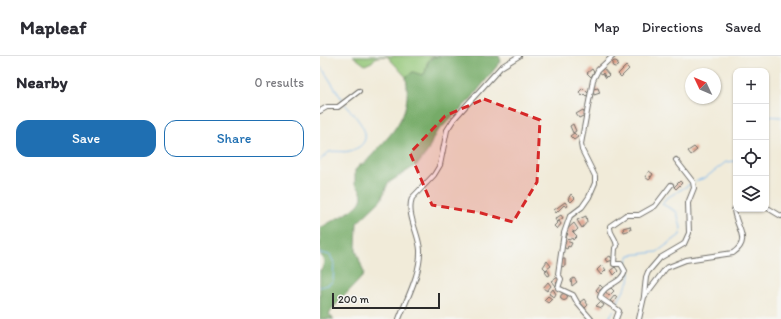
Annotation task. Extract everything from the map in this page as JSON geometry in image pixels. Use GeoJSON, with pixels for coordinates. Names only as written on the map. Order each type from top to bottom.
{"type":"FeatureCollection","features":[{"type":"Feature","properties":{"kind":"street"},"geometry":{"type":"LineString","coordinates":[[399,319],[417,269],[420,255],[419,244],[411,213],[412,198],[434,175],[440,165],[447,130],[454,119],[501,66],[519,56]]}},
{"type":"Feature","properties":{"kind":"street"},"geometry":{"type":"LineString","coordinates":[[591,319],[578,304],[573,295],[558,288],[561,279],[558,274],[564,233],[570,216],[582,207],[589,197],[595,183],[595,176],[582,150],[581,144],[593,80],[598,70],[613,56]]}},
{"type":"Feature","properties":{"kind":"street"},"geometry":{"type":"LineString","coordinates":[[320,111],[327,107],[338,107],[359,90]]}},
{"type":"Feature","properties":{"kind":"street"},"geometry":{"type":"LineString","coordinates":[[639,319],[648,272],[660,258],[684,244],[689,233],[688,203],[694,188],[693,182],[676,160]]}},
{"type":"Feature","properties":{"kind":"street"},"geometry":{"type":"LineString","coordinates":[[616,319],[619,311],[613,305],[608,304],[600,297],[606,288],[621,279],[625,270],[621,264],[614,264],[617,241],[610,234],[610,226],[626,215],[639,215],[655,206],[671,185]]}},
{"type":"Feature","properties":{"kind":"street"},"geometry":{"type":"LineString","coordinates":[[769,209],[781,216]]}},
{"type":"Feature","properties":{"kind":"street"},"geometry":{"type":"LineString","coordinates":[[644,296],[662,272],[672,264],[686,260],[733,253],[738,249],[742,243],[743,237],[734,216],[734,212]]}},
{"type":"Feature","properties":{"kind":"highlighted area"},"geometry":{"type":"Polygon","coordinates":[[[484,99],[540,120],[537,182],[513,222],[481,213],[432,205],[410,153],[445,116],[484,99]]]}},
{"type":"Feature","properties":{"kind":"green space"},"geometry":{"type":"Polygon","coordinates":[[[353,56],[387,56],[376,57],[372,62],[365,65],[353,56]]]}},
{"type":"Feature","properties":{"kind":"green space"},"geometry":{"type":"Polygon","coordinates":[[[387,56],[439,56],[431,57],[427,63],[425,73],[422,75],[413,72],[406,77],[387,56]]]}},
{"type":"Feature","properties":{"kind":"green space"},"geometry":{"type":"Polygon","coordinates":[[[439,56],[499,56],[501,61],[471,99],[435,134],[428,151],[418,164],[388,183],[381,200],[357,223],[356,250],[364,273],[363,276],[332,309],[329,315],[334,319],[320,319],[320,270],[322,269],[324,262],[320,252],[320,229],[351,211],[358,205],[361,199],[361,192],[355,184],[355,170],[366,162],[391,134],[403,115],[406,104],[406,77],[413,72],[422,75],[425,73],[430,60],[439,56]]]}},
{"type":"Feature","properties":{"kind":"building"},"geometry":{"type":"Polygon","coordinates":[[[615,61],[618,64],[615,67],[612,64],[615,61]]]}},
{"type":"Feature","properties":{"kind":"building"},"geometry":{"type":"Polygon","coordinates":[[[626,66],[629,69],[621,77],[618,74],[626,66]]]}},
{"type":"Feature","properties":{"kind":"building"},"geometry":{"type":"Polygon","coordinates":[[[603,68],[609,75],[606,78],[603,73],[602,74],[599,72],[603,68]]]}},
{"type":"Feature","properties":{"kind":"building"},"geometry":{"type":"Polygon","coordinates":[[[592,69],[594,72],[591,77],[587,73],[592,69]]]}},
{"type":"Feature","properties":{"kind":"building"},"geometry":{"type":"Polygon","coordinates":[[[583,88],[589,94],[586,96],[584,94],[582,96],[579,92],[583,88]]]}},
{"type":"Feature","properties":{"kind":"building"},"geometry":{"type":"Polygon","coordinates":[[[598,88],[600,93],[594,95],[593,89],[598,88]]]}},
{"type":"Feature","properties":{"kind":"building"},"geometry":{"type":"Polygon","coordinates":[[[583,110],[585,115],[579,118],[576,114],[583,110]]]}},
{"type":"Feature","properties":{"kind":"building"},"geometry":{"type":"Polygon","coordinates":[[[573,124],[576,131],[573,133],[570,126],[573,124]]]}},
{"type":"Feature","properties":{"kind":"building"},"geometry":{"type":"Polygon","coordinates":[[[574,133],[578,137],[574,140],[570,136],[574,133]]]}},
{"type":"Feature","properties":{"kind":"building"},"geometry":{"type":"Polygon","coordinates":[[[694,147],[697,150],[691,155],[688,151],[694,147]]]}},
{"type":"Feature","properties":{"kind":"building"},"geometry":{"type":"Polygon","coordinates":[[[649,171],[653,174],[651,177],[650,176],[651,178],[649,180],[645,177],[649,171]]]}},
{"type":"Feature","properties":{"kind":"building"},"geometry":{"type":"Polygon","coordinates":[[[680,181],[682,183],[676,189],[674,187],[680,181]]]}},
{"type":"Feature","properties":{"kind":"building"},"geometry":{"type":"Polygon","coordinates":[[[571,194],[575,198],[571,202],[568,199],[571,194]]]}},
{"type":"Feature","properties":{"kind":"building"},"geometry":{"type":"Polygon","coordinates":[[[565,202],[568,206],[566,207],[564,205],[556,213],[554,210],[565,202]]]}},
{"type":"Feature","properties":{"kind":"building"},"geometry":{"type":"Polygon","coordinates":[[[561,215],[563,218],[557,222],[555,219],[561,215]]]}},
{"type":"Feature","properties":{"kind":"building"},"geometry":{"type":"Polygon","coordinates":[[[586,216],[587,222],[582,228],[577,220],[586,216]]]}},
{"type":"Feature","properties":{"kind":"building"},"geometry":{"type":"Polygon","coordinates":[[[559,221],[561,224],[557,229],[554,226],[559,221]]]}},
{"type":"Feature","properties":{"kind":"building"},"geometry":{"type":"Polygon","coordinates":[[[574,223],[578,229],[575,232],[572,231],[577,236],[573,240],[572,238],[569,240],[566,237],[568,234],[565,231],[574,223]]]}},
{"type":"Feature","properties":{"kind":"building"},"geometry":{"type":"Polygon","coordinates":[[[630,226],[631,230],[624,232],[623,228],[630,226]]]}},
{"type":"Feature","properties":{"kind":"building"},"geometry":{"type":"Polygon","coordinates":[[[566,241],[572,243],[567,249],[563,247],[566,241]]]}},
{"type":"Feature","properties":{"kind":"building"},"geometry":{"type":"Polygon","coordinates":[[[610,256],[613,260],[607,262],[605,259],[610,256]]]}},
{"type":"Feature","properties":{"kind":"building"},"geometry":{"type":"Polygon","coordinates":[[[560,259],[565,259],[565,266],[561,267],[560,259]]]}},
{"type":"Feature","properties":{"kind":"building"},"geometry":{"type":"Polygon","coordinates":[[[547,261],[551,266],[547,269],[550,275],[548,276],[545,272],[547,271],[543,267],[547,261]]]}},
{"type":"Feature","properties":{"kind":"building"},"geometry":{"type":"Polygon","coordinates":[[[602,265],[606,270],[601,275],[597,270],[602,265]]]}},
{"type":"Feature","properties":{"kind":"building"},"geometry":{"type":"Polygon","coordinates":[[[615,267],[618,271],[614,275],[611,270],[615,267]]]}},
{"type":"Feature","properties":{"kind":"building"},"geometry":{"type":"Polygon","coordinates":[[[558,277],[560,280],[556,283],[558,285],[556,286],[552,281],[558,277]]]}},
{"type":"Feature","properties":{"kind":"building"},"geometry":{"type":"Polygon","coordinates":[[[574,278],[577,282],[572,286],[571,280],[574,278]]]}},
{"type":"Feature","properties":{"kind":"building"},"geometry":{"type":"Polygon","coordinates":[[[548,282],[551,286],[547,291],[543,288],[548,282]]]}},
{"type":"Feature","properties":{"kind":"building"},"geometry":{"type":"Polygon","coordinates":[[[600,285],[603,288],[598,292],[596,290],[600,285]]]}},
{"type":"Feature","properties":{"kind":"building"},"geometry":{"type":"Polygon","coordinates":[[[611,288],[614,291],[609,296],[605,291],[611,288]]]}},
{"type":"Feature","properties":{"kind":"building"},"geometry":{"type":"Polygon","coordinates":[[[553,289],[556,294],[554,297],[549,294],[553,289]]]}},
{"type":"Feature","properties":{"kind":"building"},"geometry":{"type":"Polygon","coordinates":[[[564,293],[567,294],[567,300],[564,301],[561,300],[560,297],[561,294],[564,293]]]}},
{"type":"Feature","properties":{"kind":"building"},"geometry":{"type":"Polygon","coordinates":[[[615,295],[617,297],[613,303],[610,301],[615,295]]]}},
{"type":"Feature","properties":{"kind":"building"},"geometry":{"type":"Polygon","coordinates":[[[548,296],[552,299],[548,303],[544,300],[548,296]]]}},
{"type":"Feature","properties":{"kind":"building"},"geometry":{"type":"Polygon","coordinates":[[[584,299],[588,305],[585,308],[580,302],[584,299]]]}},
{"type":"Feature","properties":{"kind":"building"},"geometry":{"type":"Polygon","coordinates":[[[600,302],[604,305],[602,308],[596,306],[600,302]]]}},
{"type":"Feature","properties":{"kind":"waterway"},"geometry":{"type":"LineString","coordinates":[[320,67],[343,101]]}},
{"type":"Feature","properties":{"kind":"waterway"},"geometry":{"type":"LineString","coordinates":[[320,160],[329,152],[350,151],[359,147],[364,142],[364,129],[345,104]]}},
{"type":"Feature","properties":{"kind":"waterway"},"geometry":{"type":"LineString","coordinates":[[769,116],[781,117]]}},
{"type":"Feature","properties":{"kind":"waterway"},"geometry":{"type":"LineString","coordinates":[[695,181],[705,178],[726,162],[733,161]]}},
{"type":"Feature","properties":{"kind":"waterway"},"geometry":{"type":"LineString","coordinates":[[616,305],[629,281],[630,274],[625,265],[630,255],[657,252],[680,235],[681,228],[677,212],[662,204],[665,199],[692,183]]}},
{"type":"Feature","properties":{"kind":"waterway"},"geometry":{"type":"LineString","coordinates":[[320,253],[330,255],[334,263],[333,281],[328,285],[320,287]]}},
{"type":"Feature","properties":{"kind":"waterway"},"geometry":{"type":"LineString","coordinates":[[608,319],[614,310]]}}]}
